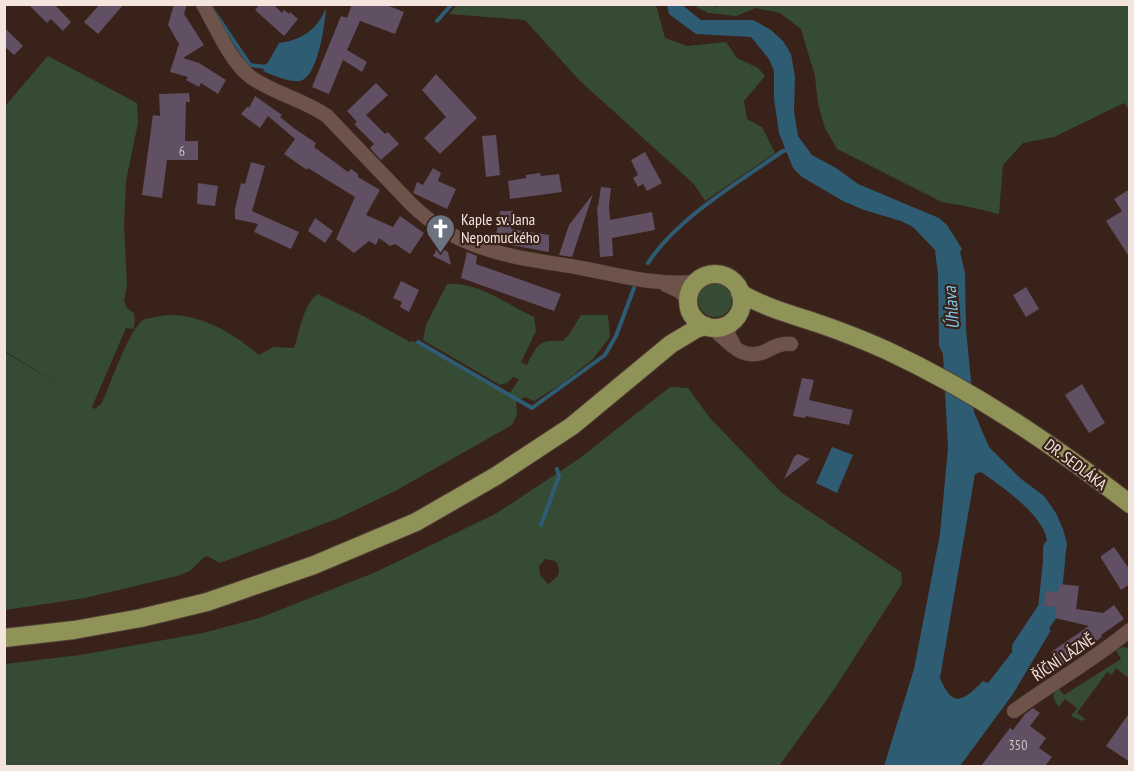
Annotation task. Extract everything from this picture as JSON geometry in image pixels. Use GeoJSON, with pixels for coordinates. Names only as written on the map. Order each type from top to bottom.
{"type":"FeatureCollection","features":[{"type":"Feature","properties":{"kind":"main road"},"geometry":{"type":"LineString","coordinates":[[671,344],[684,325],[690,297],[711,274],[723,275],[734,282],[740,292],[741,304],[735,317]]}},
{"type":"Feature","properties":{"kind":"main road"},"geometry":{"type":"LineString","coordinates":[[740,292],[764,306]]}},
{"type":"Feature","properties":{"kind":"main road"},"geometry":{"type":"LineString","coordinates":[[690,297],[696,320],[709,327]]}},
{"type":"Feature","properties":{"kind":"main road"},"geometry":{"type":"LineString","coordinates":[[4,638],[74,630],[141,618],[207,602],[314,565],[416,522],[496,476],[572,426],[671,344],[696,329],[718,327],[735,317],[764,306]]}},
{"type":"Feature","properties":{"kind":"main road","name":"DR. SEDLÁKA"},"geometry":{"type":"LineString","coordinates":[[764,306],[834,329],[885,350],[964,390],[1021,424],[1130,504]]}},
{"type":"Feature","properties":{"kind":"street"},"geometry":{"type":"LineString","coordinates":[[202,4],[236,62],[250,76],[267,87],[315,108],[327,116],[425,218],[449,234],[510,255],[658,282],[690,297]]}},
{"type":"Feature","properties":{"kind":"street"},"geometry":{"type":"LineString","coordinates":[[735,317],[728,334],[737,350]]}},
{"type":"Feature","properties":{"kind":"street"},"geometry":{"type":"LineString","coordinates":[[709,327],[742,353],[752,355],[783,343],[791,344]]}},
{"type":"Feature","properties":{"kind":"street","name":"ŘÍČNÍ LÁZNĚ"},"geometry":{"type":"LineString","coordinates":[[1014,711],[1130,630]]}},
{"type":"Feature","properties":{"kind":"green space"},"geometry":{"type":"Polygon","coordinates":[[[458,4],[656,5],[665,38],[687,46],[726,42],[737,58],[758,68],[765,76],[744,101],[747,119],[762,127],[775,153],[705,201],[694,184],[579,80],[525,20],[449,14],[458,4]]]}},
{"type":"Feature","properties":{"kind":"green space"},"geometry":{"type":"Polygon","coordinates":[[[721,4],[1129,5],[1129,110],[1124,103],[1054,137],[1023,143],[1003,165],[999,214],[942,202],[837,149],[825,128],[818,104],[815,76],[801,29],[780,13],[756,8],[736,16],[708,13],[693,5],[716,7],[721,4]]]}},
{"type":"Feature","properties":{"kind":"green space"},"geometry":{"type":"Polygon","coordinates":[[[48,56],[137,103],[138,123],[126,181],[124,225],[127,285],[124,301],[127,308],[134,313],[135,323],[133,329],[126,328],[92,407],[95,409],[102,403],[125,347],[143,320],[169,315],[197,319],[224,330],[259,355],[273,347],[294,348],[305,311],[318,294],[410,342],[413,341],[508,396],[519,379],[513,377],[507,383],[500,385],[423,340],[426,325],[447,284],[459,284],[481,290],[534,317],[536,331],[521,362],[527,365],[540,345],[548,341],[563,341],[581,315],[608,315],[610,337],[592,360],[563,383],[534,401],[525,397],[516,402],[517,415],[512,425],[395,491],[339,518],[220,563],[207,556],[190,571],[177,576],[85,598],[5,610],[5,352],[70,392],[5,351],[5,106],[48,56]]]}},
{"type":"Feature","properties":{"kind":"green space"},"geometry":{"type":"Polygon","coordinates":[[[715,283],[727,288],[732,300],[727,312],[715,317],[703,312],[698,300],[703,288],[715,283]]]}},
{"type":"Feature","properties":{"kind":"green space"},"geometry":{"type":"Polygon","coordinates":[[[670,387],[688,388],[710,418],[782,493],[901,572],[902,584],[833,691],[779,766],[5,766],[5,664],[80,655],[203,633],[262,617],[376,572],[497,513],[580,458],[670,387]],[[545,559],[539,566],[540,575],[548,584],[559,571],[555,561],[545,559]]]}},
{"type":"Feature","properties":{"kind":"green space"},"geometry":{"type":"Polygon","coordinates":[[[1123,647],[1129,648],[1129,678],[1116,668],[1112,675],[1107,672],[1077,713],[1085,719],[1082,721],[1071,716],[1077,708],[1065,699],[1059,707],[1053,695],[1058,687],[1064,695],[1121,659],[1116,650],[1123,647]]]}},
{"type":"Feature","properties":{"kind":"water","name":"Úhlava"},"geometry":{"type":"Polygon","coordinates":[[[667,5],[682,5],[701,20],[753,20],[771,30],[783,41],[791,54],[795,77],[794,111],[798,136],[812,155],[836,168],[858,184],[939,218],[947,225],[962,249],[960,252],[965,273],[966,329],[974,412],[989,447],[1020,478],[1044,496],[1056,513],[1067,544],[1062,579],[1046,579],[1047,541],[1038,521],[1030,511],[999,485],[981,472],[975,474],[940,678],[945,688],[954,698],[964,697],[983,681],[988,683],[1037,620],[1051,630],[1013,694],[960,766],[884,766],[914,669],[940,534],[948,448],[943,354],[939,346],[938,275],[935,250],[913,227],[843,201],[802,177],[793,168],[779,133],[774,99],[774,71],[769,59],[751,37],[696,34],[669,14],[667,5]]]}},
{"type":"Feature","properties":{"kind":"water"},"geometry":{"type":"Polygon","coordinates":[[[326,8],[316,60],[306,77],[300,81],[292,81],[263,71],[279,43],[302,36],[314,28],[326,8]]]}},
{"type":"Feature","properties":{"kind":"water"},"geometry":{"type":"Polygon","coordinates":[[[832,447],[853,455],[837,493],[816,483],[832,447]]]}},
{"type":"Feature","properties":{"kind":"building"},"geometry":{"type":"Polygon","coordinates":[[[28,4],[54,4],[71,22],[63,31],[51,19],[47,23],[28,4]]]}},
{"type":"Feature","properties":{"kind":"building"},"geometry":{"type":"Polygon","coordinates":[[[100,4],[124,4],[98,34],[84,22],[100,4]]]}},
{"type":"Feature","properties":{"kind":"building"},"geometry":{"type":"Polygon","coordinates":[[[174,4],[187,4],[184,14],[204,45],[183,58],[199,63],[226,80],[218,94],[201,83],[199,87],[186,80],[188,77],[170,72],[179,44],[168,25],[174,4]]]}},
{"type":"Feature","properties":{"kind":"building"},"geometry":{"type":"Polygon","coordinates":[[[260,4],[273,4],[282,13],[284,10],[289,14],[290,12],[298,19],[284,36],[255,10],[260,4]]]}},
{"type":"Feature","properties":{"kind":"building"},"geometry":{"type":"Polygon","coordinates":[[[352,4],[384,4],[404,12],[395,34],[360,21],[347,50],[367,62],[362,72],[343,60],[329,94],[312,87],[341,16],[347,18],[352,4]]]}},
{"type":"Feature","properties":{"kind":"building"},"geometry":{"type":"Polygon","coordinates":[[[4,27],[23,46],[14,55],[4,46],[4,27]]]}},
{"type":"Feature","properties":{"kind":"building"},"geometry":{"type":"Polygon","coordinates":[[[436,74],[477,118],[440,154],[424,138],[446,117],[422,90],[436,74]]]}},
{"type":"Feature","properties":{"kind":"building"},"geometry":{"type":"Polygon","coordinates":[[[376,83],[388,95],[366,115],[399,144],[381,160],[370,148],[374,144],[354,124],[357,122],[347,111],[376,83]]]}},
{"type":"Feature","properties":{"kind":"building"},"geometry":{"type":"Polygon","coordinates":[[[189,93],[190,102],[186,102],[185,141],[198,141],[198,160],[167,160],[162,198],[142,195],[153,115],[160,116],[159,94],[189,93]]]}},
{"type":"Feature","properties":{"kind":"building"},"geometry":{"type":"Polygon","coordinates":[[[255,96],[316,143],[314,147],[348,172],[351,169],[358,174],[358,177],[380,190],[366,215],[393,227],[400,216],[424,233],[410,254],[395,244],[390,246],[379,238],[376,245],[369,241],[354,253],[336,239],[355,197],[284,154],[295,139],[268,116],[260,128],[241,114],[248,106],[249,108],[255,96]]]}},
{"type":"Feature","properties":{"kind":"building"},"geometry":{"type":"Polygon","coordinates":[[[496,135],[500,175],[486,177],[482,136],[496,135]]]}},
{"type":"Feature","properties":{"kind":"building"},"geometry":{"type":"Polygon","coordinates":[[[645,152],[662,183],[647,191],[643,184],[638,187],[633,178],[638,175],[631,160],[645,152]]]}},
{"type":"Feature","properties":{"kind":"building"},"geometry":{"type":"Polygon","coordinates":[[[251,162],[265,166],[252,211],[299,232],[291,249],[254,232],[258,224],[235,219],[241,183],[245,184],[251,162]]]}},
{"type":"Feature","properties":{"kind":"building"},"geometry":{"type":"Polygon","coordinates":[[[433,168],[441,173],[438,181],[456,189],[447,209],[413,193],[417,182],[423,185],[433,168]]]}},
{"type":"Feature","properties":{"kind":"building"},"geometry":{"type":"Polygon","coordinates":[[[540,173],[541,176],[559,174],[562,192],[510,199],[508,181],[540,173]]]}},
{"type":"Feature","properties":{"kind":"building"},"geometry":{"type":"Polygon","coordinates":[[[198,183],[218,186],[215,206],[197,204],[198,183]]]}},
{"type":"Feature","properties":{"kind":"building"},"geometry":{"type":"Polygon","coordinates":[[[601,187],[611,188],[610,220],[652,212],[655,230],[612,238],[613,256],[600,257],[597,206],[601,187]]]}},
{"type":"Feature","properties":{"kind":"building"},"geometry":{"type":"Polygon","coordinates":[[[1130,189],[1130,258],[1106,221],[1122,211],[1114,199],[1130,189]]]}},
{"type":"Feature","properties":{"kind":"building"},"geometry":{"type":"Polygon","coordinates":[[[593,194],[572,257],[559,255],[569,225],[593,194]]]}},
{"type":"Feature","properties":{"kind":"building"},"geometry":{"type":"Polygon","coordinates":[[[500,211],[513,211],[511,229],[549,235],[549,252],[495,242],[500,211]]]}},
{"type":"Feature","properties":{"kind":"building"},"geometry":{"type":"Polygon","coordinates":[[[315,218],[333,231],[325,243],[308,231],[315,218]]]}},
{"type":"Feature","properties":{"kind":"building","name":"Kaple sv. Jana Nepomuckého"},"geometry":{"type":"Polygon","coordinates":[[[438,247],[448,252],[451,265],[433,256],[438,247]]]}},
{"type":"Feature","properties":{"kind":"building"},"geometry":{"type":"Polygon","coordinates":[[[467,252],[477,256],[476,264],[561,294],[554,311],[461,278],[467,252]]]}},
{"type":"Feature","properties":{"kind":"building"},"geometry":{"type":"Polygon","coordinates":[[[401,281],[419,290],[409,312],[400,307],[402,302],[393,298],[401,281]]]}},
{"type":"Feature","properties":{"kind":"building"},"geometry":{"type":"Polygon","coordinates":[[[1026,287],[1039,309],[1026,317],[1013,295],[1026,287]]]}},
{"type":"Feature","properties":{"kind":"building"},"geometry":{"type":"Polygon","coordinates":[[[802,378],[814,380],[809,400],[853,410],[849,425],[806,416],[805,418],[793,416],[802,378]]]}},
{"type":"Feature","properties":{"kind":"building"},"geometry":{"type":"Polygon","coordinates":[[[1082,384],[1105,423],[1089,433],[1065,395],[1082,384]]]}},
{"type":"Feature","properties":{"kind":"building"},"geometry":{"type":"Polygon","coordinates":[[[798,454],[810,459],[784,479],[794,457],[798,454]]]}},
{"type":"Feature","properties":{"kind":"building"},"geometry":{"type":"Polygon","coordinates":[[[1114,547],[1130,570],[1130,584],[1121,590],[1101,558],[1114,547]]]}},
{"type":"Feature","properties":{"kind":"building"},"geometry":{"type":"Polygon","coordinates":[[[1059,584],[1079,586],[1076,609],[1103,613],[1114,605],[1124,619],[1037,683],[1030,673],[1054,656],[1051,652],[1089,626],[1055,618],[1056,607],[1044,606],[1046,591],[1058,593],[1059,584]]]}},
{"type":"Feature","properties":{"kind":"building"},"geometry":{"type":"Polygon","coordinates":[[[1033,708],[1040,713],[1030,726],[1046,738],[1039,748],[1052,757],[1045,766],[981,766],[1010,728],[1013,730],[1025,714],[1033,708]]]}},
{"type":"Feature","properties":{"kind":"building"},"geometry":{"type":"Polygon","coordinates":[[[1130,712],[1130,762],[1106,746],[1130,712]]]}},
{"type":"Feature","properties":{"kind":"waterway"},"geometry":{"type":"LineString","coordinates":[[437,21],[452,4]]}},
{"type":"Feature","properties":{"kind":"waterway"},"geometry":{"type":"LineString","coordinates":[[215,13],[250,65],[265,67],[268,65]]}},
{"type":"Feature","properties":{"kind":"waterway"},"geometry":{"type":"LineString","coordinates":[[648,263],[660,247],[692,216],[747,175],[788,150]]}},
{"type":"Feature","properties":{"kind":"waterway"},"geometry":{"type":"LineString","coordinates":[[418,342],[532,408],[605,355],[616,336],[634,288]]}},
{"type":"Feature","properties":{"kind":"waterway"},"geometry":{"type":"LineString","coordinates":[[541,525],[559,476],[557,469]]}},
{"type":"Feature","properties":{"kind":"waterway"},"geometry":{"type":"LineString","coordinates":[[1023,648],[1049,609],[1054,549]]}},
{"type":"Feature","properties":{"kind":"place","name":"Kaple sv. Jana Nepomuckého"},"geometry":{"type":"Point","coordinates":[440,254]}}]}
